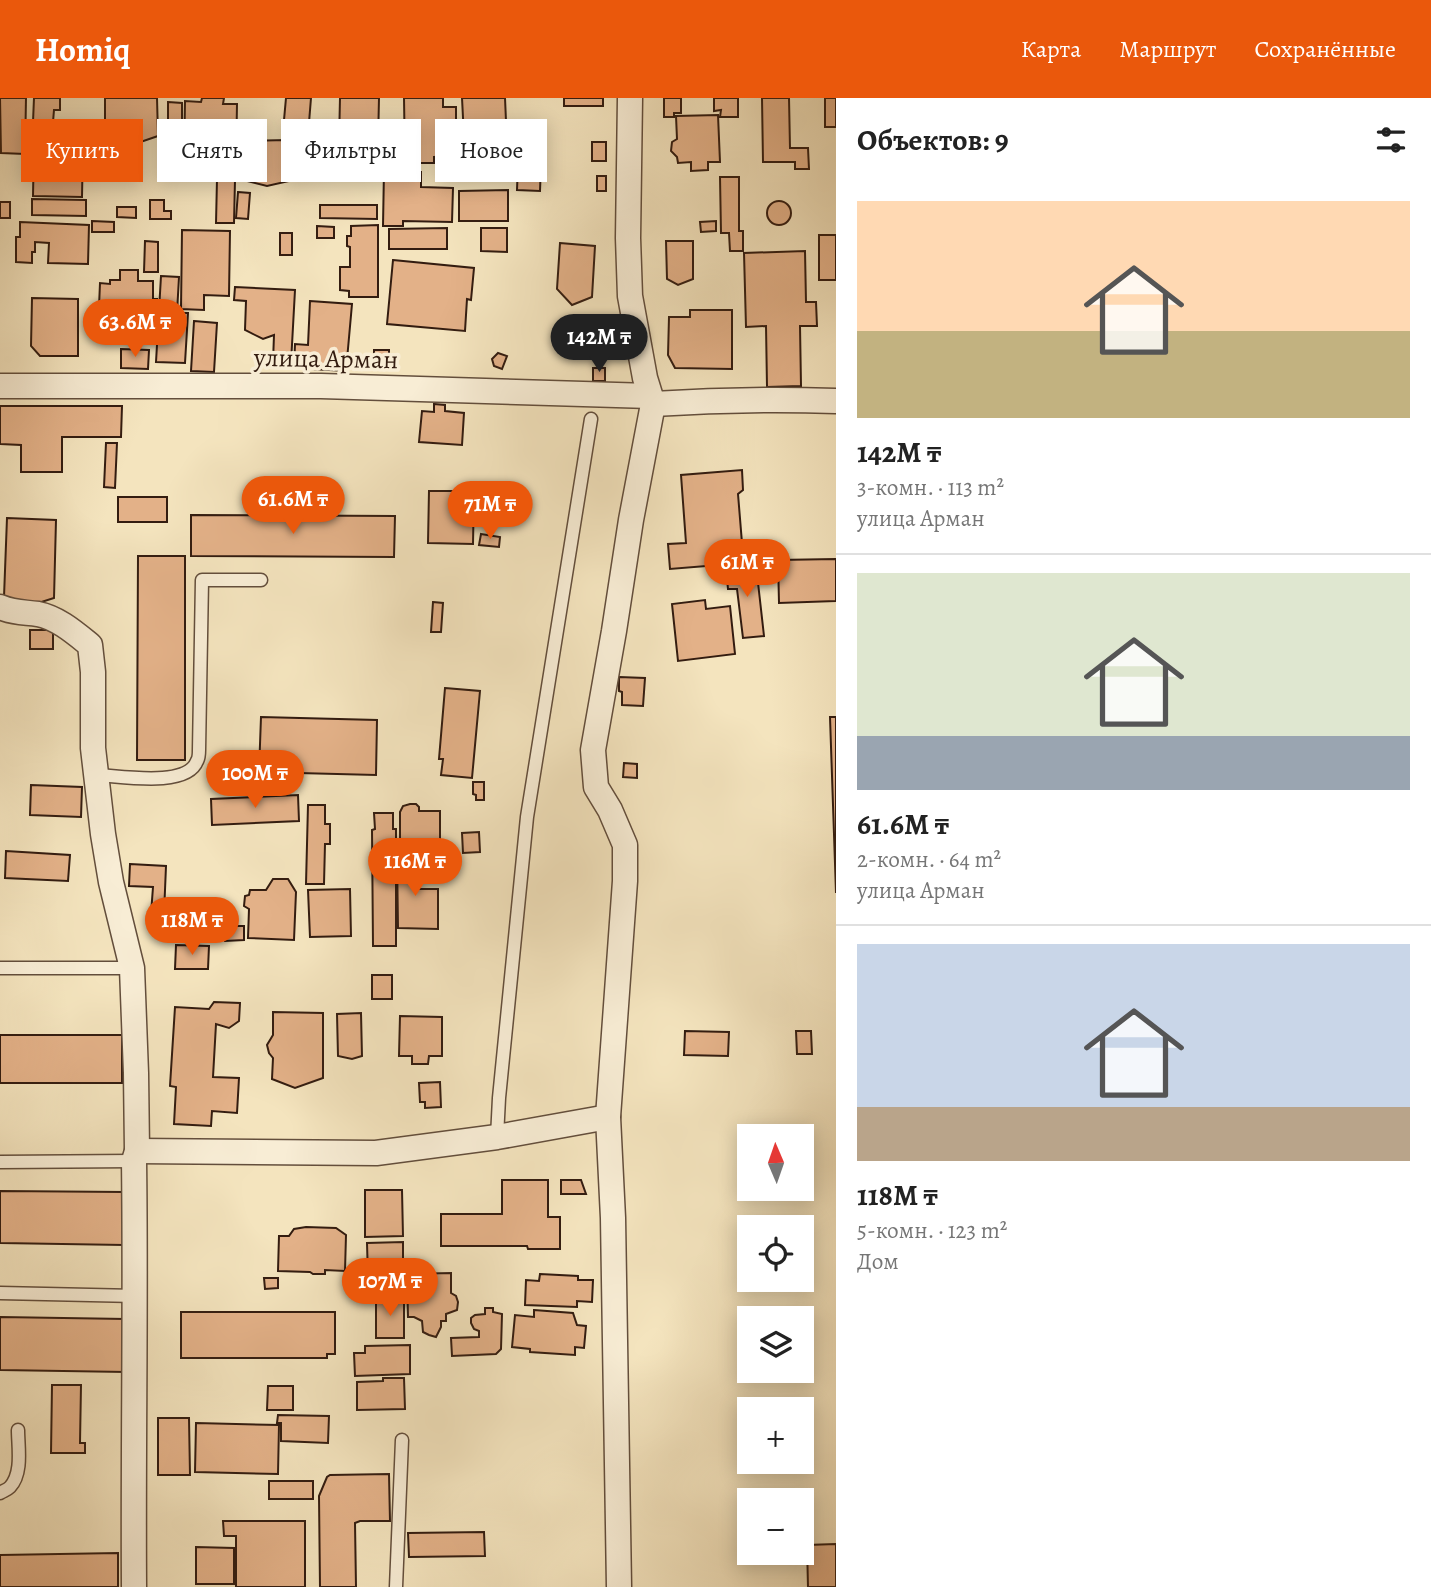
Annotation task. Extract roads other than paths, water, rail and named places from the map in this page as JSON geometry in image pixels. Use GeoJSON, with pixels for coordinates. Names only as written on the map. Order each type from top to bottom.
{"type":"FeatureCollection","features":[{"type":"Feature","properties":{"kind":"street"},"geometry":{"type":"LineString","coordinates":[[619,1587],[613,1218],[608,1117],[625,881],[625,845],[610,810],[596,787],[593,750],[652,400],[645,378],[630,296],[630,98]]}},
{"type":"Feature","properties":{"kind":"street","name":"улица Арман"},"geometry":{"type":"LineString","coordinates":[[0,386],[321,386],[652,400],[836,401]]}},
{"type":"Feature","properties":{"kind":"street"},"geometry":{"type":"LineString","coordinates":[[0,607],[53,619],[90,645],[93,672],[93,748],[103,834],[111,882],[132,968],[136,1073],[134,1587]]}},
{"type":"Feature","properties":{"kind":"street"},"geometry":{"type":"LineString","coordinates":[[135,1156],[376,1153],[496,1137],[608,1117]]}},
{"type":"Feature","properties":{"kind":"lane"},"geometry":{"type":"LineString","coordinates":[[496,1137],[527,817],[591,419]]}},
{"type":"Feature","properties":{"kind":"lane"},"geometry":{"type":"LineString","coordinates":[[97,775],[155,779],[173,778],[188,773],[197,762],[199,750],[202,580],[261,580]]}},
{"type":"Feature","properties":{"kind":"lane"},"geometry":{"type":"LineString","coordinates":[[0,968],[132,968]]}},
{"type":"Feature","properties":{"kind":"lane"},"geometry":{"type":"LineString","coordinates":[[0,1162],[135,1156]]}},
{"type":"Feature","properties":{"kind":"lane"},"geometry":{"type":"LineString","coordinates":[[0,1293],[136,1296]]}},
{"type":"Feature","properties":{"kind":"lane"},"geometry":{"type":"LineString","coordinates":[[0,1493],[10,1487],[17,1475],[18,1430]]}},
{"type":"Feature","properties":{"kind":"lane"},"geometry":{"type":"LineString","coordinates":[[396,1587],[402,1440]]}}]}
